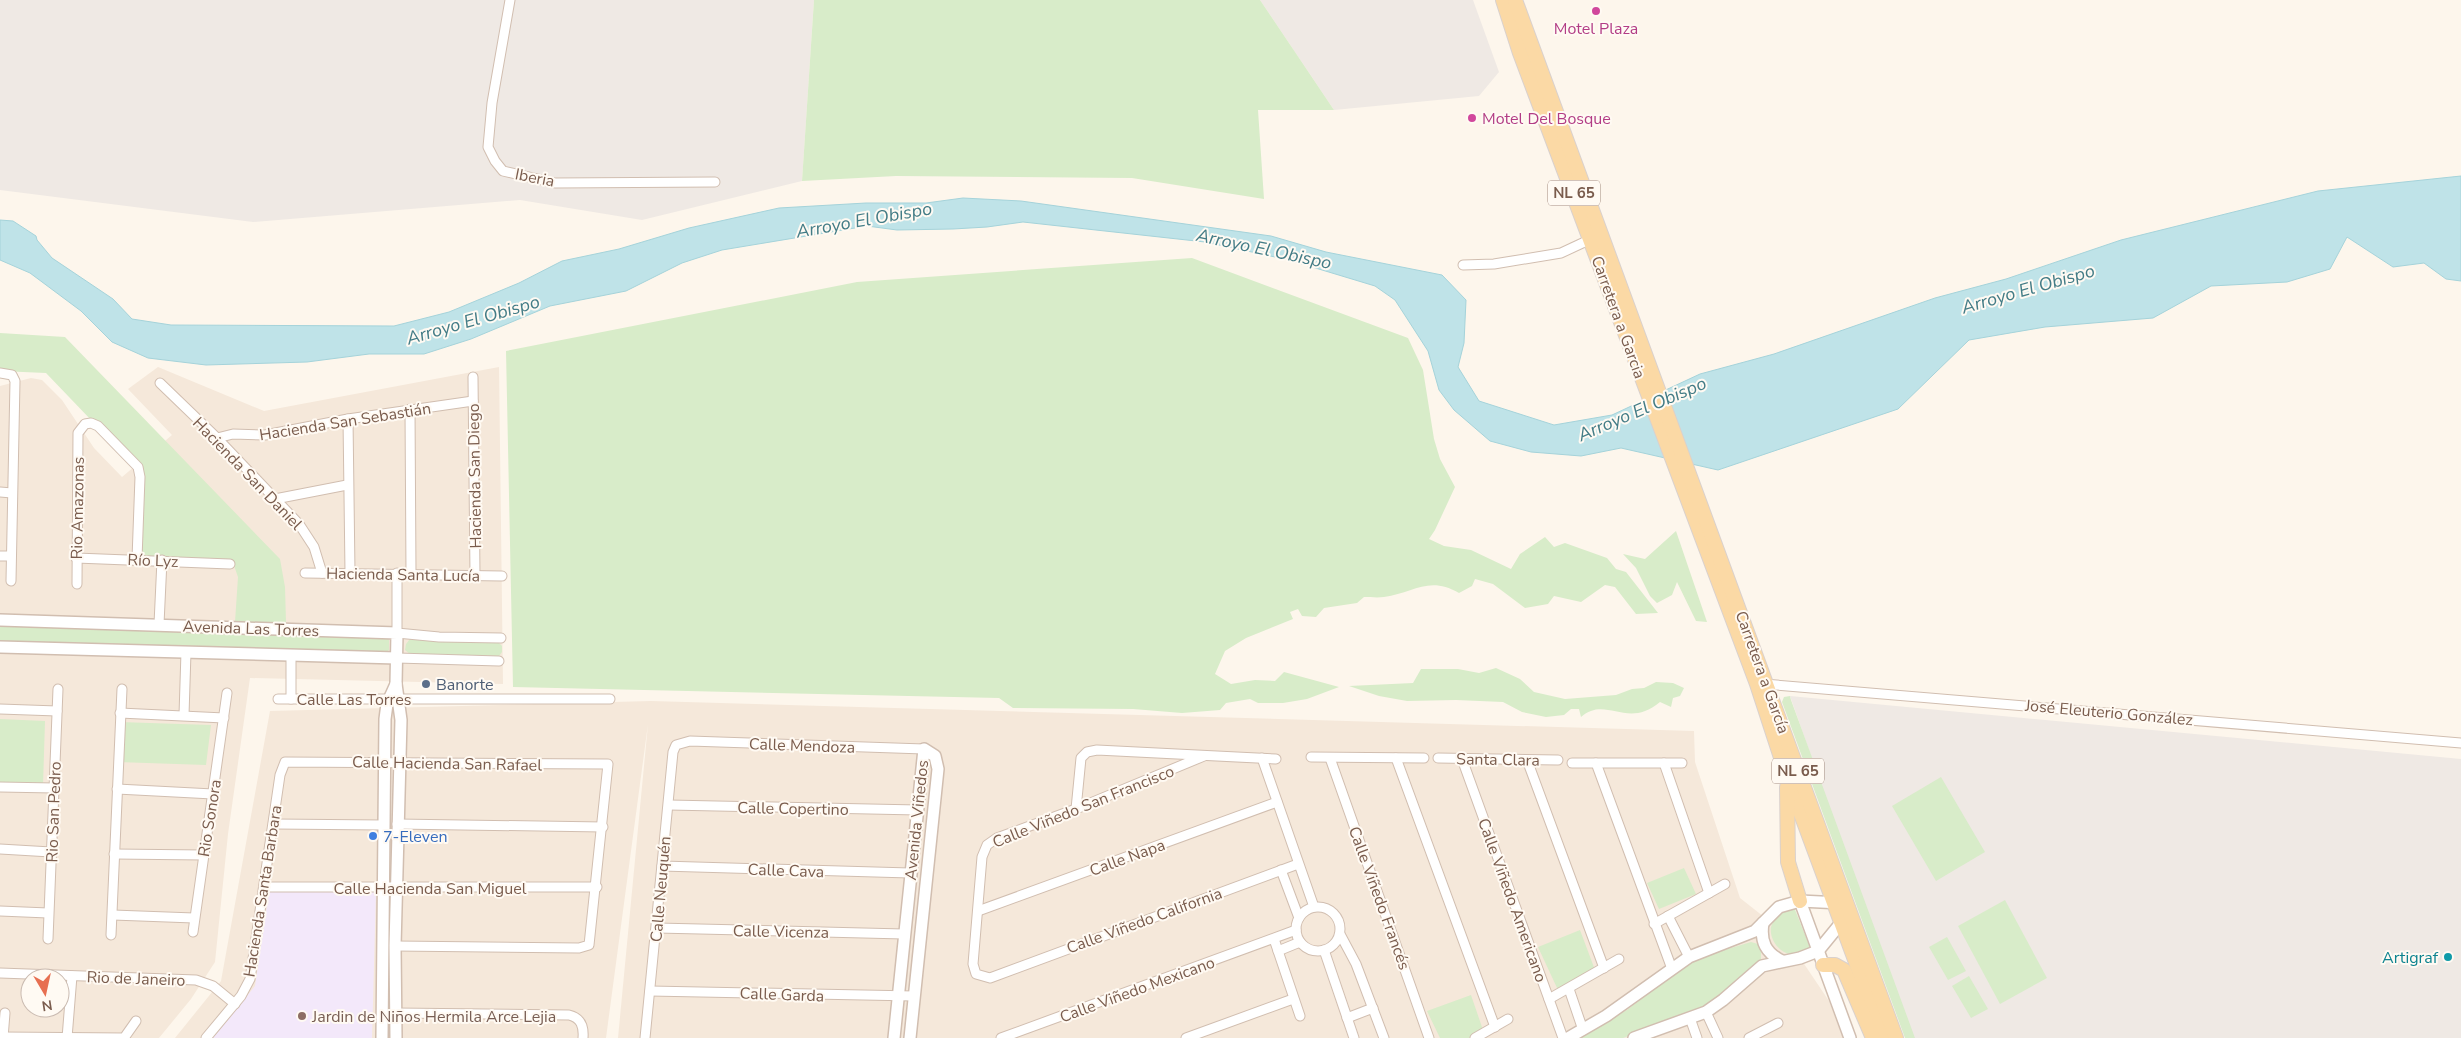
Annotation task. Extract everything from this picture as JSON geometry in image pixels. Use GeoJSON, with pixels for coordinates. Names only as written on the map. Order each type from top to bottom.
{"type":"FeatureCollection","features":[{"type":"Feature","properties":{"kind":"main road","name":"Carretera a Garcia"},"geometry":{"type":"LineString","coordinates":[[1503,0],[1520,53],[1696,507]]}},
{"type":"Feature","properties":{"kind":"main road","name":"Carretera a Garcia"},"geometry":{"type":"LineString","coordinates":[[1514,0],[1650,386]]}},
{"type":"Feature","properties":{"kind":"main road","name":"Carretera a García"},"geometry":{"type":"LineString","coordinates":[[1696,507],[1762,684],[1842,910],[1884,1038]]}},
{"type":"Feature","properties":{"kind":"main road","name":"NL 65"},"geometry":{"type":"LineString","coordinates":[[1762,684],[1787,776]]}},
{"type":"Feature","properties":{"kind":"main road","name":"Carretera a García"},"geometry":{"type":"LineString","coordinates":[[1787,776],[1896,1038]]}},
{"type":"Feature","properties":{"kind":"main road"},"geometry":{"type":"LineString","coordinates":[[1787,776],[1788,862],[1800,901]]}},
{"type":"Feature","properties":{"kind":"main road"},"geometry":{"type":"LineString","coordinates":[[1823,965],[1835,965],[1844,970],[1873,1038]]}},
{"type":"Feature","properties":{"kind":"street","name":"Iberia"},"geometry":{"type":"LineString","coordinates":[[510,0],[492,104],[488,146],[495,161],[503,171],[554,183],[714,182]]}},
{"type":"Feature","properties":{"kind":"street"},"geometry":{"type":"LineString","coordinates":[[1463,265],[1494,264],[1561,253],[1591,239]]}},
{"type":"Feature","properties":{"kind":"street"},"geometry":{"type":"LineString","coordinates":[[0,373],[12,375],[15,381],[10,556],[11,582]]}},
{"type":"Feature","properties":{"kind":"street","name":"Hacienda San Diego"},"geometry":{"type":"LineString","coordinates":[[473,377],[475,575]]}},
{"type":"Feature","properties":{"kind":"street","name":"Hacienda San Daniel"},"geometry":{"type":"LineString","coordinates":[[160,383],[217,438],[307,534],[322,573]]}},
{"type":"Feature","properties":{"kind":"street","name":"Hacienda San Sebastián"},"geometry":{"type":"LineString","coordinates":[[217,438],[233,434],[265,435],[348,419],[474,400]]}},
{"type":"Feature","properties":{"kind":"street"},"geometry":{"type":"LineString","coordinates":[[410,410],[411,573]]}},
{"type":"Feature","properties":{"kind":"street"},"geometry":{"type":"LineString","coordinates":[[348,419],[347,485],[350,572]]}},
{"type":"Feature","properties":{"kind":"street","name":"Rio Amazonas"},"geometry":{"type":"LineString","coordinates":[[77,584],[78,433],[85,424],[96,424],[135,463],[140,477],[137,559]]}},
{"type":"Feature","properties":{"kind":"street"},"geometry":{"type":"LineString","coordinates":[[274,499],[347,485]]}},
{"type":"Feature","properties":{"kind":"street"},"geometry":{"type":"LineString","coordinates":[[0,492],[12,493]]}},
{"type":"Feature","properties":{"kind":"street"},"geometry":{"type":"LineString","coordinates":[[0,556],[10,556]]}},
{"type":"Feature","properties":{"kind":"street","name":"Río Lyz"},"geometry":{"type":"LineString","coordinates":[[76,558],[230,564]]}},
{"type":"Feature","properties":{"kind":"street"},"geometry":{"type":"LineString","coordinates":[[158,624],[162,560]]}},
{"type":"Feature","properties":{"kind":"street","name":"Hacienda Santa Lucía"},"geometry":{"type":"LineString","coordinates":[[305,572],[502,576]]}},
{"type":"Feature","properties":{"kind":"street"},"geometry":{"type":"LineString","coordinates":[[396,1038],[395,946],[399,763],[394,699],[397,658],[397,573]]}},
{"type":"Feature","properties":{"kind":"street","name":"Avenida Las Torres"},"geometry":{"type":"LineString","coordinates":[[0,620],[158,624],[501,638]]}},
{"type":"Feature","properties":{"kind":"street","name":"Avenida Las Torres"},"geometry":{"type":"LineString","coordinates":[[0,647],[499,661]]}},
{"type":"Feature","properties":{"kind":"street"},"geometry":{"type":"LineString","coordinates":[[184,715],[186,652]]}},
{"type":"Feature","properties":{"kind":"street"},"geometry":{"type":"LineString","coordinates":[[291,699],[292,655]]}},
{"type":"Feature","properties":{"kind":"street","name":"José Eleuterio González"},"geometry":{"type":"LineString","coordinates":[[1762,684],[2461,743]]}},
{"type":"Feature","properties":{"kind":"street","name":"Rio San Pedro"},"geometry":{"type":"LineString","coordinates":[[48,939],[58,689]]}},
{"type":"Feature","properties":{"kind":"street"},"geometry":{"type":"LineString","coordinates":[[112,935],[122,689]]}},
{"type":"Feature","properties":{"kind":"street","name":"Rio Sonora"},"geometry":{"type":"LineString","coordinates":[[192,932],[227,693]]}},
{"type":"Feature","properties":{"kind":"street","name":"Calle Las Torres"},"geometry":{"type":"LineString","coordinates":[[278,699],[610,699]]}},
{"type":"Feature","properties":{"kind":"street"},"geometry":{"type":"LineString","coordinates":[[382,1038],[383,763],[385,719],[394,699]]}},
{"type":"Feature","properties":{"kind":"street"},"geometry":{"type":"LineString","coordinates":[[0,709],[57,711]]}},
{"type":"Feature","properties":{"kind":"street"},"geometry":{"type":"LineString","coordinates":[[120,713],[224,718]]}},
{"type":"Feature","properties":{"kind":"street","name":"Calle Mendoza"},"geometry":{"type":"LineString","coordinates":[[679,743],[700,742],[924,749]]}},
{"type":"Feature","properties":{"kind":"street","name":"Calle Neuquén"},"geometry":{"type":"LineString","coordinates":[[645,1038],[673,752],[679,743]]}},
{"type":"Feature","properties":{"kind":"street","name":"Avenida Viñedos"},"geometry":{"type":"LineString","coordinates":[[894,1038],[924,749],[935,756],[938,768],[910,1038]]}},
{"type":"Feature","properties":{"kind":"street"},"geometry":{"type":"LineString","coordinates":[[1076,809],[1080,760],[1087,752],[1097,750],[1276,759]]}},
{"type":"Feature","properties":{"kind":"street","name":"Calle Viñedo San Francisco"},"geometry":{"type":"LineString","coordinates":[[990,978],[976,974],[973,968],[982,858],[987,845],[997,838],[1076,809],[1204,756]]}},
{"type":"Feature","properties":{"kind":"street"},"geometry":{"type":"LineString","coordinates":[[1311,757],[1424,758]]}},
{"type":"Feature","properties":{"kind":"street"},"geometry":{"type":"LineString","coordinates":[[1262,758],[1314,907]]}},
{"type":"Feature","properties":{"kind":"street","name":"Calle Viñedo Francés"},"geometry":{"type":"LineString","coordinates":[[1330,758],[1429,1038]]}},
{"type":"Feature","properties":{"kind":"street"},"geometry":{"type":"LineString","coordinates":[[1396,758],[1495,1027]]}},
{"type":"Feature","properties":{"kind":"street","name":"Santa Clara"},"geometry":{"type":"LineString","coordinates":[[1438,758],[1558,760]]}},
{"type":"Feature","properties":{"kind":"street","name":"Calle Viñedo Americano"},"geometry":{"type":"LineString","coordinates":[[1462,759],[1550,1000],[1619,960]]}},
{"type":"Feature","properties":{"kind":"street"},"geometry":{"type":"LineString","coordinates":[[1527,760],[1604,968]]}},
{"type":"Feature","properties":{"kind":"street","name":"Calle Hacienda San Rafael"},"geometry":{"type":"LineString","coordinates":[[286,762],[608,764],[603,827]]}},
{"type":"Feature","properties":{"kind":"street","name":"Hacienda Santa Barbara"},"geometry":{"type":"LineString","coordinates":[[206,1038],[235,1004],[250,979],[280,775],[286,762]]}},
{"type":"Feature","properties":{"kind":"street"},"geometry":{"type":"LineString","coordinates":[[1572,763],[1682,763]]}},
{"type":"Feature","properties":{"kind":"street"},"geometry":{"type":"LineString","coordinates":[[1596,763],[1672,969]]}},
{"type":"Feature","properties":{"kind":"street"},"geometry":{"type":"LineString","coordinates":[[1664,763],[1709,894]]}},
{"type":"Feature","properties":{"kind":"street"},"geometry":{"type":"LineString","coordinates":[[0,786],[54,788]]}},
{"type":"Feature","properties":{"kind":"street"},"geometry":{"type":"LineString","coordinates":[[117,790],[213,794]]}},
{"type":"Feature","properties":{"kind":"street","name":"Calle Napa"},"geometry":{"type":"LineString","coordinates":[[978,911],[1277,802]]}},
{"type":"Feature","properties":{"kind":"street","name":"Calle Copertino"},"geometry":{"type":"LineString","coordinates":[[669,806],[918,810]]}},
{"type":"Feature","properties":{"kind":"street"},"geometry":{"type":"LineString","coordinates":[[274,824],[383,825]]}},
{"type":"Feature","properties":{"kind":"street"},"geometry":{"type":"LineString","coordinates":[[395,946],[579,948],[589,945],[592,937],[603,827],[398,824]]}},
{"type":"Feature","properties":{"kind":"street"},"geometry":{"type":"LineString","coordinates":[[0,849],[51,852]]}},
{"type":"Feature","properties":{"kind":"street"},"geometry":{"type":"LineString","coordinates":[[114,854],[204,855]]}},
{"type":"Feature","properties":{"kind":"street","name":"Calle Viñedo California"},"geometry":{"type":"LineString","coordinates":[[990,978],[1298,864]]}},
{"type":"Feature","properties":{"kind":"street","name":"Calle Cava"},"geometry":{"type":"LineString","coordinates":[[662,866],[910,874]]}},
{"type":"Feature","properties":{"kind":"street"},"geometry":{"type":"LineString","coordinates":[[1281,870],[1299,918]]}},
{"type":"Feature","properties":{"kind":"street"},"geometry":{"type":"LineString","coordinates":[[1654,924],[1725,884]]}},
{"type":"Feature","properties":{"kind":"street","name":"Calle Hacienda San Miguel"},"geometry":{"type":"LineString","coordinates":[[264,887],[384,889],[597,887]]}},
{"type":"Feature","properties":{"kind":"street"},"geometry":{"type":"LineString","coordinates":[[1800,901],[1850,1038]]}},
{"type":"Feature","properties":{"kind":"street"},"geometry":{"type":"LineString","coordinates":[[1568,1038],[1606,1016],[1689,957],[1745,936],[1763,923],[1779,907],[1800,901],[1842,910],[1818,951],[1800,958],[1762,966],[1723,1000],[1706,1012],[1634,1038]]}},
{"type":"Feature","properties":{"kind":"street"},"geometry":{"type":"LineString","coordinates":[[1340,934],[1334,944],[1324,950],[1311,950],[1300,942],[1296,930],[1299,918],[1303,913],[1314,907],[1320,907],[1332,912],[1339,922],[1340,934],[1356,964],[1384,1038]]}},
{"type":"Feature","properties":{"kind":"street"},"geometry":{"type":"LineString","coordinates":[[0,911],[48,913]]}},
{"type":"Feature","properties":{"kind":"street"},"geometry":{"type":"LineString","coordinates":[[112,915],[194,918]]}},
{"type":"Feature","properties":{"kind":"street"},"geometry":{"type":"LineString","coordinates":[[1668,916],[1689,957]]}},
{"type":"Feature","properties":{"kind":"street"},"geometry":{"type":"LineString","coordinates":[[1763,923],[1762,936],[1765,947],[1772,955],[1782,961]]}},
{"type":"Feature","properties":{"kind":"street","name":"Calle Vicenza"},"geometry":{"type":"LineString","coordinates":[[657,928],[904,934]]}},
{"type":"Feature","properties":{"kind":"street","name":"Calle Viñedo Mexicano"},"geometry":{"type":"LineString","coordinates":[[1001,1038],[1296,930]]}},
{"type":"Feature","properties":{"kind":"street"},"geometry":{"type":"LineString","coordinates":[[1274,939],[1300,1016]]}},
{"type":"Feature","properties":{"kind":"street"},"geometry":{"type":"LineString","coordinates":[[1278,951],[1300,942]]}},
{"type":"Feature","properties":{"kind":"street"},"geometry":{"type":"LineString","coordinates":[[1324,950],[1354,1038]]}},
{"type":"Feature","properties":{"kind":"street","name":"Rio de Janeiro"},"geometry":{"type":"LineString","coordinates":[[0,973],[196,980],[213,986],[235,1004]]}},
{"type":"Feature","properties":{"kind":"street"},"geometry":{"type":"LineString","coordinates":[[67,1038],[72,976]]}},
{"type":"Feature","properties":{"kind":"street"},"geometry":{"type":"LineString","coordinates":[[1569,989],[1583,1030]]}},
{"type":"Feature","properties":{"kind":"street","name":"Calle Garda"},"geometry":{"type":"LineString","coordinates":[[650,991],[898,998],[914,996]]}},
{"type":"Feature","properties":{"kind":"street"},"geometry":{"type":"LineString","coordinates":[[1186,1038],[1293,999]]}},
{"type":"Feature","properties":{"kind":"street"},"geometry":{"type":"LineString","coordinates":[[1550,1000],[1563,1038]]}},
{"type":"Feature","properties":{"kind":"street"},"geometry":{"type":"LineString","coordinates":[[1347,1018],[1373,1008]]}},
{"type":"Feature","properties":{"kind":"street"},"geometry":{"type":"LineString","coordinates":[[1706,1012],[1718,1038]]}},
{"type":"Feature","properties":{"kind":"street"},"geometry":{"type":"LineString","coordinates":[[5,1013],[3,1037],[124,1038],[136,1020]]}},
{"type":"Feature","properties":{"kind":"street"},"geometry":{"type":"LineString","coordinates":[[396,1014],[577,1017],[582,1023],[583,1038]]}},
{"type":"Feature","properties":{"kind":"street"},"geometry":{"type":"LineString","coordinates":[[1690,1018],[1697,1038]]}},
{"type":"Feature","properties":{"kind":"street"},"geometry":{"type":"LineString","coordinates":[[1475,1038],[1508,1019]]}},
{"type":"Feature","properties":{"kind":"street"},"geometry":{"type":"LineString","coordinates":[[1749,1038],[1761,1035],[1778,1023]]}},
{"type":"Feature","properties":{"kind":"shaded area"},"geometry":{"type":"Polygon","coordinates":[[[0,0],[814,0],[802,181],[642,220],[520,200],[253,222],[0,190],[0,0]]]}},
{"type":"Feature","properties":{"kind":"shaded area"},"geometry":{"type":"Polygon","coordinates":[[[1260,0],[1473,0],[1499,72],[1479,96],[1334,110],[1260,0]]]}},
{"type":"Feature","properties":{"kind":"shaded area"},"geometry":{"type":"Polygon","coordinates":[[[158,367],[264,411],[499,367],[503,684],[250,678],[228,834],[215,962],[191,999],[159,1038],[0,1038],[0,386],[31,378],[42,380],[62,400],[94,448],[122,477],[172,435],[128,389],[158,367]]]}},
{"type":"Feature","properties":{"kind":"shaded area"},"geometry":{"type":"Polygon","coordinates":[[[1790,696],[2461,759],[2461,1038],[1910,1038],[1790,696]]]}},
{"type":"Feature","properties":{"kind":"shaded area"},"geometry":{"type":"Polygon","coordinates":[[[651,701],[1694,731],[1695,762],[1740,898],[1782,931],[1829,1001],[1843,1038],[618,1038],[648,724],[606,1038],[175,1038],[221,981],[270,711],[651,701]]]}},
{"type":"Feature","properties":{"kind":"shaded area"},"geometry":{"type":"Polygon","coordinates":[[[269,892],[376,892],[372,1038],[213,1038],[255,986],[269,892]]]}},
{"type":"Feature","properties":{"kind":"green space"},"geometry":{"type":"Polygon","coordinates":[[[814,0],[1260,0],[1334,110],[1258,110],[1264,199],[1132,178],[896,176],[802,181],[814,0]]]}},
{"type":"Feature","properties":{"kind":"green space"},"geometry":{"type":"Polygon","coordinates":[[[1192,258],[1408,338],[1423,370],[1434,439],[1440,459],[1455,487],[1429,539],[1444,546],[1471,550],[1511,569],[1520,554],[1545,537],[1554,547],[1565,543],[1607,558],[1616,569],[1626,572],[1658,613],[1636,614],[1615,587],[1605,585],[1581,602],[1554,596],[1548,604],[1525,608],[1493,584],[1475,579],[1472,586],[1459,593],[1439,585],[1430,585],[1384,597],[1364,597],[1357,603],[1324,608],[1316,617],[1302,616],[1298,609],[1290,612],[1293,619],[1246,638],[1225,651],[1215,674],[1231,684],[1255,680],[1275,681],[1284,672],[1339,687],[1307,699],[1283,703],[1258,703],[1250,699],[1226,703],[1220,710],[1182,713],[1133,709],[1013,708],[999,698],[513,687],[506,351],[857,282],[1192,258]]]}},
{"type":"Feature","properties":{"kind":"green space"},"geometry":{"type":"Polygon","coordinates":[[[0,333],[65,337],[280,559],[285,587],[286,622],[235,622],[238,577],[232,560],[137,557],[139,470],[46,373],[0,371],[0,333]]]}},
{"type":"Feature","properties":{"kind":"green space"},"geometry":{"type":"Polygon","coordinates":[[[1676,531],[1707,622],[1696,621],[1677,582],[1672,595],[1657,603],[1650,596],[1636,568],[1623,554],[1645,559],[1676,531]]]}},
{"type":"Feature","properties":{"kind":"green space"},"geometry":{"type":"Polygon","coordinates":[[[0,621],[385,633],[389,640],[389,650],[383,655],[0,642],[0,621]]]}},
{"type":"Feature","properties":{"kind":"green space"},"geometry":{"type":"Polygon","coordinates":[[[410,639],[498,642],[502,646],[502,652],[499,656],[410,654],[405,650],[406,644],[410,639]]]}},
{"type":"Feature","properties":{"kind":"green space"},"geometry":{"type":"Polygon","coordinates":[[[1496,668],[1520,679],[1534,692],[1565,699],[1616,695],[1632,689],[1644,688],[1656,682],[1673,683],[1684,688],[1680,696],[1673,698],[1671,707],[1660,702],[1648,710],[1637,713],[1599,709],[1590,711],[1581,717],[1579,709],[1571,709],[1564,715],[1546,717],[1522,712],[1503,702],[1456,700],[1407,701],[1379,696],[1349,686],[1413,683],[1421,669],[1458,669],[1479,673],[1496,668]]]}},
{"type":"Feature","properties":{"kind":"green space"},"geometry":{"type":"Polygon","coordinates":[[[1790,696],[1915,1038],[1905,1038],[1782,702],[1784,697],[1790,696]]]}},
{"type":"Feature","properties":{"kind":"green space"},"geometry":{"type":"Polygon","coordinates":[[[0,719],[45,721],[43,785],[0,783],[0,719]]]}},
{"type":"Feature","properties":{"kind":"green space"},"geometry":{"type":"Polygon","coordinates":[[[119,722],[211,725],[206,765],[117,762],[119,722]]]}},
{"type":"Feature","properties":{"kind":"green space"},"geometry":{"type":"Polygon","coordinates":[[[1941,777],[1985,852],[1936,881],[1892,806],[1941,777]]]}},
{"type":"Feature","properties":{"kind":"green space"},"geometry":{"type":"Polygon","coordinates":[[[1684,868],[1696,894],[1659,909],[1647,883],[1684,868]]]}},
{"type":"Feature","properties":{"kind":"green space"},"geometry":{"type":"Polygon","coordinates":[[[2005,900],[2047,978],[2000,1004],[1958,926],[2005,900]]]}},
{"type":"Feature","properties":{"kind":"green space"},"geometry":{"type":"Polygon","coordinates":[[[1794,907],[1811,950],[1795,955],[1781,950],[1774,942],[1771,932],[1773,922],[1782,909],[1794,907]]]}},
{"type":"Feature","properties":{"kind":"green space"},"geometry":{"type":"Polygon","coordinates":[[[1580,930],[1595,970],[1558,990],[1538,947],[1580,930]]]}},
{"type":"Feature","properties":{"kind":"green space"},"geometry":{"type":"Polygon","coordinates":[[[1947,937],[1966,971],[1948,980],[1929,947],[1947,937]]]}},
{"type":"Feature","properties":{"kind":"green space"},"geometry":{"type":"Polygon","coordinates":[[[1751,942],[1758,944],[1761,950],[1761,960],[1718,998],[1697,1011],[1623,1038],[1577,1038],[1627,1010],[1687,964],[1711,954],[1751,942]]]}},
{"type":"Feature","properties":{"kind":"green space"},"geometry":{"type":"Polygon","coordinates":[[[1969,976],[1988,1009],[1971,1018],[1952,986],[1969,976]]]}},
{"type":"Feature","properties":{"kind":"green space"},"geometry":{"type":"Polygon","coordinates":[[[1471,995],[1483,1030],[1470,1038],[1440,1038],[1427,1011],[1471,995]]]}},
{"type":"Feature","properties":{"kind":"water","name":"Arroyo El Obispo"},"geometry":{"type":"Polygon","coordinates":[[[2461,176],[2461,281],[2446,279],[2424,263],[2393,267],[2347,237],[2330,269],[2287,282],[2211,286],[2153,318],[2045,327],[1969,340],[1898,409],[1718,470],[1621,448],[1581,456],[1531,452],[1490,441],[1454,410],[1439,390],[1428,351],[1395,300],[1375,286],[1289,260],[1205,242],[1023,222],[953,229],[897,230],[867,226],[722,250],[682,263],[626,291],[550,306],[471,339],[424,354],[369,354],[307,362],[206,365],[148,358],[112,342],[81,311],[30,273],[0,260],[0,220],[13,221],[36,236],[37,240],[52,258],[113,299],[132,319],[171,325],[394,326],[449,312],[519,283],[562,261],[619,249],[689,228],[779,208],[866,203],[926,203],[963,198],[1021,201],[1271,236],[1326,252],[1442,275],[1466,300],[1464,343],[1458,367],[1479,401],[1554,425],[1612,415],[1700,374],[1774,354],[1935,298],[2006,279],[2121,240],[2318,191],[2461,176]]]}},
{"type":"Feature","properties":{"kind":"place","name":"Motel Plaza"},"geometry":{"type":"Point","coordinates":[1596,11]}},
{"type":"Feature","properties":{"kind":"place","name":"Motel Del Bosque"},"geometry":{"type":"Point","coordinates":[1472,118]}},
{"type":"Feature","properties":{"kind":"place","name":"Banorte"},"geometry":{"type":"Point","coordinates":[426,684]}},
{"type":"Feature","properties":{"kind":"place","name":"7-Eleven"},"geometry":{"type":"Point","coordinates":[373,836]}},
{"type":"Feature","properties":{"kind":"place","name":"Artigraf"},"geometry":{"type":"Point","coordinates":[2448,957]}},
{"type":"Feature","properties":{"kind":"place","name":"Jardin de Niños Hermila Arce Lejia"},"geometry":{"type":"Point","coordinates":[302,1016]}}]}
